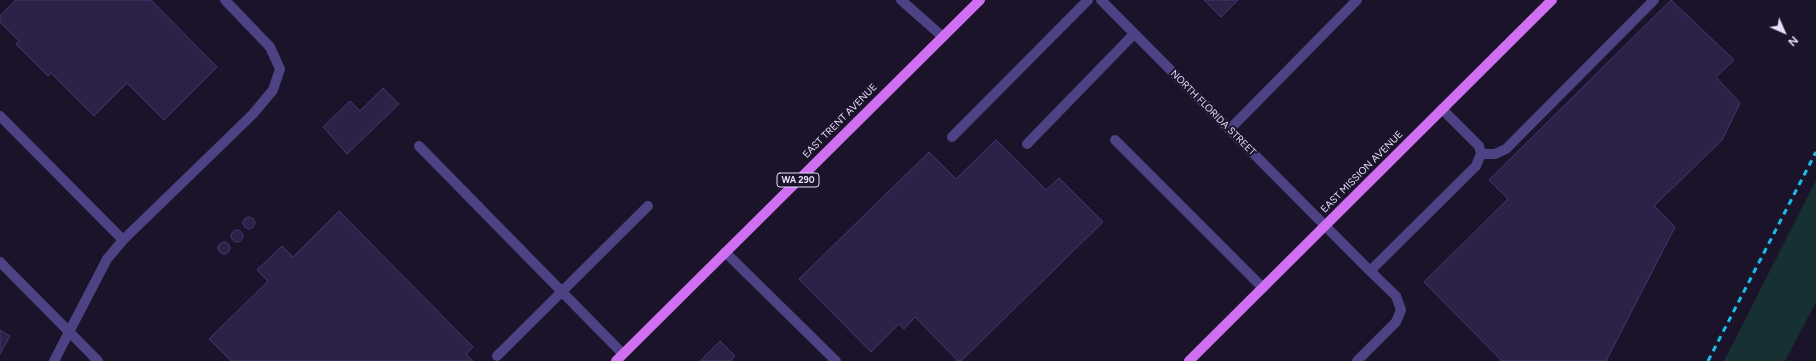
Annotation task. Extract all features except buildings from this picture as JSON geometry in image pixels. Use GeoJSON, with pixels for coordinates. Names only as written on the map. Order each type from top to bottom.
{"type":"FeatureCollection","features":[{"type":"Feature","properties":{"kind":"main road","name":"EAST TRENT AVENUE"},"geometry":{"type":"LineString","coordinates":[[619,357],[980,0]]}},
{"type":"Feature","properties":{"kind":"main road","name":"EAST MISSION AVENUE"},"geometry":{"type":"LineString","coordinates":[[1189,361],[1552,0]]}},
{"type":"Feature","properties":{"kind":"street"},"geometry":{"type":"LineString","coordinates":[[54,361],[107,259],[122,240],[253,114],[273,90],[280,69],[270,47],[225,0]]}},
{"type":"Feature","properties":{"kind":"street"},"geometry":{"type":"LineString","coordinates":[[901,0],[943,37]]}},
{"type":"Feature","properties":{"kind":"street"},"geometry":{"type":"LineString","coordinates":[[952,137],[1088,0]]}},
{"type":"Feature","properties":{"kind":"street","name":"NORTH FLORIDA STREET"},"geometry":{"type":"LineString","coordinates":[[1101,0],[1396,296],[1401,310],[1396,322],[1357,361]]}},
{"type":"Feature","properties":{"kind":"street"},"geometry":{"type":"LineString","coordinates":[[1230,129],[1356,0]]}},
{"type":"Feature","properties":{"kind":"street"},"geometry":{"type":"LineString","coordinates":[[1481,154],[1495,154],[1506,149],[1654,0]]}},
{"type":"Feature","properties":{"kind":"street"},"geometry":{"type":"LineString","coordinates":[[1027,144],[1134,34]]}},
{"type":"Feature","properties":{"kind":"street"},"geometry":{"type":"LineString","coordinates":[[1370,271],[1476,166],[1481,154],[1479,146],[1442,109]]}},
{"type":"Feature","properties":{"kind":"street"},"geometry":{"type":"LineString","coordinates":[[0,116],[122,240]]}},
{"type":"Feature","properties":{"kind":"street"},"geometry":{"type":"LineString","coordinates":[[1115,140],[1263,288]]}},
{"type":"Feature","properties":{"kind":"street"},"geometry":{"type":"LineString","coordinates":[[419,146],[562,292],[619,357]]}},
{"type":"Feature","properties":{"kind":"street"},"geometry":{"type":"LineString","coordinates":[[497,356],[648,206]]}},
{"type":"Feature","properties":{"kind":"street"},"geometry":{"type":"LineString","coordinates":[[725,252],[836,361]]}},
{"type":"Feature","properties":{"kind":"street"},"geometry":{"type":"LineString","coordinates":[[0,262],[98,361]]}},
{"type":"Feature","properties":{"kind":"green space"},"geometry":{"type":"Polygon","coordinates":[[[1816,180],[1816,302],[1785,361],[1724,361],[1816,180]]]}},
{"type":"Feature","properties":{"kind":"railway"},"geometry":{"type":"LineString","coordinates":[[1708,361],[1816,152]]}}]}
